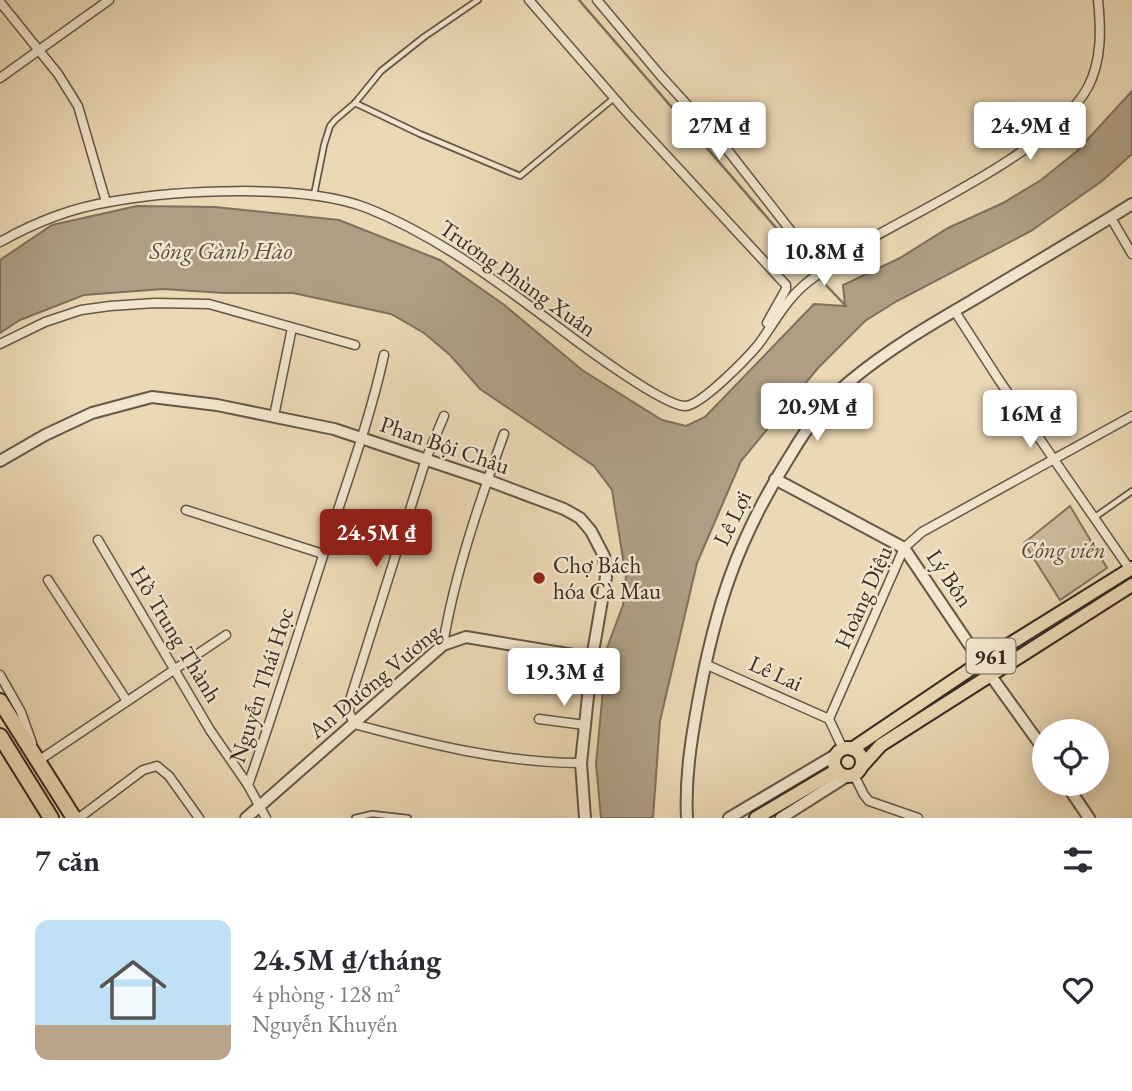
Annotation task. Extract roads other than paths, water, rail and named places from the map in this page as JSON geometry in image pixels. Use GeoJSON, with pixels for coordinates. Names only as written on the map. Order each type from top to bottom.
{"type":"FeatureCollection","features":[{"type":"Feature","properties":{"kind":"highway"},"geometry":{"type":"LineString","coordinates":[[0,701],[76,818]]}},
{"type":"Feature","properties":{"kind":"highway"},"geometry":{"type":"LineString","coordinates":[[0,736],[51,818]]}},
{"type":"Feature","properties":{"kind":"main road","name":"961"},"geometry":{"type":"LineString","coordinates":[[844,751],[981,662],[1131,570]]}},
{"type":"Feature","properties":{"kind":"main road"},"geometry":{"type":"LineString","coordinates":[[756,818],[850,772],[881,745],[1132,585]]}},
{"type":"Feature","properties":{"kind":"main road"},"geometry":{"type":"LineString","coordinates":[[844,751],[860,754],[850,772],[834,762],[844,751]]}},
{"type":"Feature","properties":{"kind":"street"},"geometry":{"type":"LineString","coordinates":[[0,78],[109,0]]}},
{"type":"Feature","properties":{"kind":"street"},"geometry":{"type":"LineString","coordinates":[[529,0],[614,98],[786,285],[769,318],[766,333]]}},
{"type":"Feature","properties":{"kind":"street"},"geometry":{"type":"LineString","coordinates":[[597,0],[730,153],[816,263],[820,264],[853,243],[863,244],[959,190],[1051,130],[1087,89],[1094,71],[1100,38],[1098,0]]}},
{"type":"Feature","properties":{"kind":"street"},"geometry":{"type":"LineString","coordinates":[[0,2],[58,74],[78,106],[106,202]]}},
{"type":"Feature","properties":{"kind":"street","name":"Trương Phùng Xuân"},"geometry":{"type":"LineString","coordinates":[[0,242],[53,218],[106,202],[240,192],[314,196],[348,202],[369,209],[445,246],[600,359],[676,404],[684,406],[696,402],[756,347],[797,290],[863,244]]}},
{"type":"Feature","properties":{"kind":"street","name":"Lê Lợi"},"geometry":{"type":"LineString","coordinates":[[687,818],[685,782],[705,664],[717,617],[734,561],[756,512],[798,443],[837,393],[889,351],[1132,205]]}},
{"type":"Feature","properties":{"kind":"street"},"geometry":{"type":"LineString","coordinates":[[1111,218],[1132,254]]}},
{"type":"Feature","properties":{"kind":"street"},"geometry":{"type":"LineString","coordinates":[[0,344],[45,322],[81,310],[144,303],[209,304],[355,345]]}},
{"type":"Feature","properties":{"kind":"street"},"geometry":{"type":"LineString","coordinates":[[954,310],[1131,570]]}},
{"type":"Feature","properties":{"kind":"street"},"geometry":{"type":"LineString","coordinates":[[274,416],[292,328]]}},
{"type":"Feature","properties":{"kind":"street","name":"Nguyễn Thái Học"},"geometry":{"type":"LineString","coordinates":[[248,785],[275,710],[362,439],[384,355]]}},
{"type":"Feature","properties":{"kind":"street","name":"Phan Bội Châu"},"geometry":{"type":"LineString","coordinates":[[0,461],[45,435],[92,413],[152,397],[274,416],[334,429],[487,480],[564,509],[580,518],[591,531],[604,556],[606,577],[592,658],[585,725],[582,763],[585,818]]}},
{"type":"Feature","properties":{"kind":"street"},"geometry":{"type":"LineString","coordinates":[[444,416],[426,459],[349,703],[349,712],[354,724],[419,741],[497,756],[582,763]]}},
{"type":"Feature","properties":{"kind":"street","name":"Hoàng Diệu"},"geometry":{"type":"LineString","coordinates":[[829,719],[904,548],[922,532],[1132,416]]}},
{"type":"Feature","properties":{"kind":"street"},"geometry":{"type":"LineString","coordinates":[[443,645],[448,617],[487,480],[504,434]]}},
{"type":"Feature","properties":{"kind":"street","name":"Lý Bôn"},"geometry":{"type":"LineString","coordinates":[[775,479],[904,548],[1032,733]]}},
{"type":"Feature","properties":{"kind":"street"},"geometry":{"type":"LineString","coordinates":[[186,510],[323,554]]}},
{"type":"Feature","properties":{"kind":"street","name":"Hồ Trung Thành"},"geometry":{"type":"LineString","coordinates":[[98,540],[210,730],[248,785],[266,818]]}},
{"type":"Feature","properties":{"kind":"street"},"geometry":{"type":"LineString","coordinates":[[48,580],[127,701]]}},
{"type":"Feature","properties":{"kind":"street"},"geometry":{"type":"LineString","coordinates":[[0,675],[21,712],[38,761],[226,635]]}},
{"type":"Feature","properties":{"kind":"street","name":"An Dương Vương"},"geometry":{"type":"LineString","coordinates":[[246,818],[443,645],[466,636],[592,658]]}},
{"type":"Feature","properties":{"kind":"street","name":"Lê Lai"},"geometry":{"type":"LineString","coordinates":[[705,664],[829,719]]}},
{"type":"Feature","properties":{"kind":"street"},"geometry":{"type":"LineString","coordinates":[[539,719],[585,725]]}},
{"type":"Feature","properties":{"kind":"street"},"geometry":{"type":"LineString","coordinates":[[729,818],[844,751],[829,719]]}},
{"type":"Feature","properties":{"kind":"street"},"geometry":{"type":"LineString","coordinates":[[0,747],[23,774]]}},
{"type":"Feature","properties":{"kind":"street"},"geometry":{"type":"LineString","coordinates":[[76,818],[143,770],[157,766],[169,776],[199,818]]}},
{"type":"Feature","properties":{"kind":"street"},"geometry":{"type":"LineString","coordinates":[[781,818],[850,772],[869,801],[918,818]]}},
{"type":"Feature","properties":{"kind":"street"},"geometry":{"type":"LineString","coordinates":[[1074,796],[1089,818]]}},
{"type":"Feature","properties":{"kind":"lane"},"geometry":{"type":"LineString","coordinates":[[314,196],[330,127],[382,71],[478,0]]}},
{"type":"Feature","properties":{"kind":"lane"},"geometry":{"type":"LineString","coordinates":[[355,103],[520,176],[614,98]]}},
{"type":"Feature","properties":{"kind":"lane"},"geometry":{"type":"LineString","coordinates":[[1095,517],[1132,491]]}},
{"type":"Feature","properties":{"kind":"lane"},"geometry":{"type":"LineString","coordinates":[[355,818],[372,814],[408,818]]}},
{"type":"Feature","properties":{"kind":"water","name":"Sông Gành Hào"},"geometry":{"type":"Polygon","coordinates":[[[1132,91],[1132,154],[1102,181],[1031,231],[897,301],[865,321],[818,368],[741,461],[697,563],[660,721],[653,818],[601,818],[596,764],[607,648],[623,605],[626,577],[612,490],[594,466],[480,389],[450,355],[424,333],[391,314],[293,293],[224,293],[163,289],[84,295],[20,320],[0,333],[0,260],[52,225],[137,206],[215,207],[339,220],[440,260],[503,304],[582,370],[662,420],[686,426],[705,417],[814,304],[845,306],[843,285],[900,258],[948,228],[1003,203],[1041,180],[1077,151],[1132,91]]]}},
{"type":"Feature","properties":{"kind":"waterway"},"geometry":{"type":"LineString","coordinates":[[579,0],[815,273]]}},
{"type":"Feature","properties":{"kind":"waterway"},"geometry":{"type":"LineString","coordinates":[[819,278],[846,306]]}},
{"type":"Feature","properties":{"kind":"place","name":"Chợ Bách hóa Cà Mau"},"geometry":{"type":"Point","coordinates":[539,578]}},
{"type":"Feature","properties":{"kind":"park label","name":"Công viên"},"geometry":{"type":"Point","coordinates":[1063,550]}}]}
